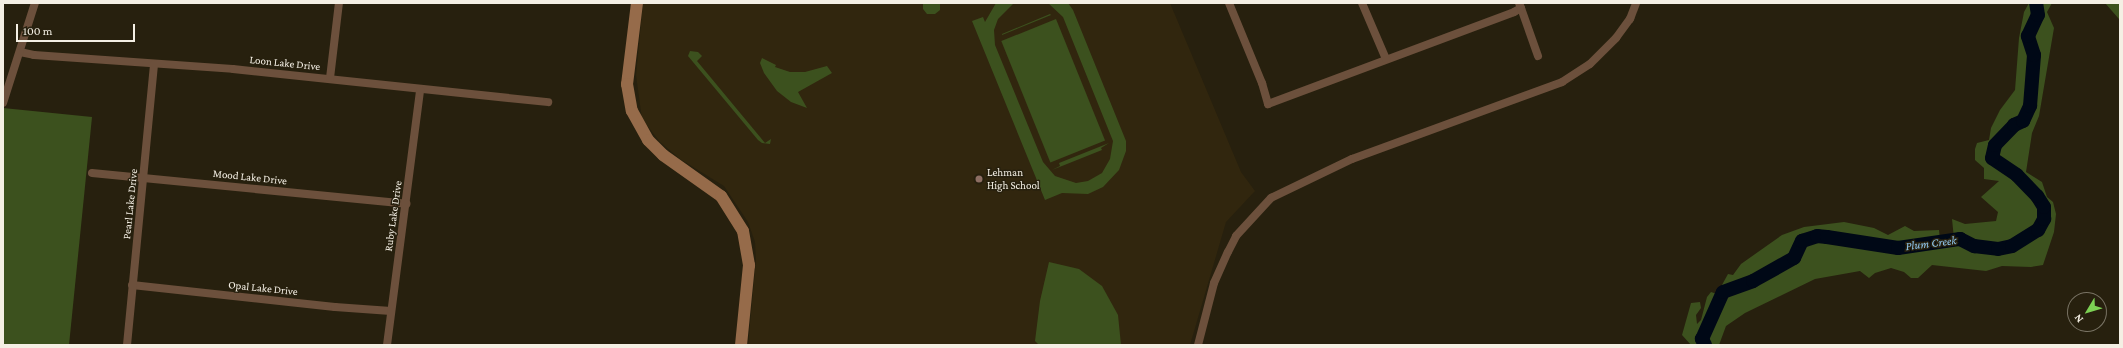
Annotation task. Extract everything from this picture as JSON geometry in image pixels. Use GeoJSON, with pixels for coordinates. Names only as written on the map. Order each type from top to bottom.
{"type":"FeatureCollection","features":[{"type":"Feature","properties":{"kind":"street"},"geometry":{"type":"LineString","coordinates":[[3,103],[35,3]]}},
{"type":"Feature","properties":{"kind":"street"},"geometry":{"type":"LineString","coordinates":[[330,78],[339,3]]}},
{"type":"Feature","properties":{"kind":"street"},"geometry":{"type":"LineString","coordinates":[[637,3],[628,84],[632,111],[648,140],[666,158],[721,196],[743,231],[749,265],[741,345]]}},
{"type":"Feature","properties":{"kind":"street"},"geometry":{"type":"LineString","coordinates":[[1229,3],[1262,83],[1268,104],[1520,6],[1538,56]]}},
{"type":"Feature","properties":{"kind":"street"},"geometry":{"type":"LineString","coordinates":[[1362,3],[1386,59]]}},
{"type":"Feature","properties":{"kind":"street"},"geometry":{"type":"LineString","coordinates":[[1198,345],[1214,283],[1228,252],[1236,236],[1271,198],[1352,159],[1562,82],[1590,64],[1616,38],[1630,19],[1636,3]]}},
{"type":"Feature","properties":{"kind":"street","name":"Loon Lake Drive"},"geometry":{"type":"LineString","coordinates":[[20,52],[330,78],[420,90],[548,102]]}},
{"type":"Feature","properties":{"kind":"street","name":"Pearl Lake Drive"},"geometry":{"type":"LineString","coordinates":[[127,345],[154,64]]}},
{"type":"Feature","properties":{"kind":"street","name":"Ruby Lake Drive"},"geometry":{"type":"LineString","coordinates":[[387,345],[420,90]]}},
{"type":"Feature","properties":{"kind":"street","name":"Mood Lake Drive"},"geometry":{"type":"LineString","coordinates":[[92,173],[406,204]]}},
{"type":"Feature","properties":{"kind":"street","name":"Opal Lake Drive"},"geometry":{"type":"LineString","coordinates":[[132,285],[335,307],[392,311]]}},
{"type":"Feature","properties":{"kind":"shaded area","name":"Lehman High School"},"geometry":{"type":"Polygon","coordinates":[[[643,3],[1170,3],[1241,172],[1255,191],[1226,222],[1190,345],[748,345],[756,260],[755,242],[748,222],[724,186],[680,159],[660,142],[642,119],[636,75],[643,3]]]}},
{"type":"Feature","properties":{"kind":"green space"},"geometry":{"type":"Polygon","coordinates":[[[923,3],[940,3],[940,10],[935,14],[927,14],[923,9],[923,3]]]}},
{"type":"Feature","properties":{"kind":"green space"},"geometry":{"type":"Polygon","coordinates":[[[996,3],[1014,3],[998,19],[994,30],[995,45],[1043,162],[1055,176],[1076,183],[1088,181],[1102,173],[1110,159],[1113,141],[1063,17],[1048,3],[1068,3],[1073,10],[1126,141],[1126,151],[1119,170],[1103,187],[1088,194],[1062,193],[1045,200],[972,21],[983,17],[985,22],[996,3]]]}},
{"type":"Feature","properties":{"kind":"green space"},"geometry":{"type":"Polygon","coordinates":[[[2029,3],[2052,3],[2047,12],[2054,28],[2039,116],[2032,133],[2026,172],[2042,182],[2047,197],[2053,202],[2056,214],[2054,232],[2043,265],[2031,267],[2002,266],[1986,271],[1932,265],[1918,278],[1911,278],[1904,272],[1891,268],[1875,273],[1869,278],[1860,271],[1815,279],[1745,313],[1726,326],[1719,345],[1691,345],[1682,335],[1691,303],[1700,302],[1701,308],[1696,315],[1697,324],[1701,320],[1707,297],[1711,292],[1717,294],[1728,274],[1733,275],[1741,264],[1782,235],[1804,227],[1844,222],[1874,228],[1888,235],[1905,226],[1914,231],[1939,230],[1940,240],[1954,239],[1952,219],[1965,224],[1996,221],[1998,212],[1981,197],[1999,181],[1984,179],[1984,168],[1975,160],[1975,149],[1977,143],[1989,140],[1991,128],[2000,110],[2015,90],[2019,38],[2024,12],[2029,3]]]}},
{"type":"Feature","properties":{"kind":"green space"},"geometry":{"type":"Polygon","coordinates":[[[2105,3],[2120,3],[2120,27],[2119,19],[2105,3]]]}},
{"type":"Feature","properties":{"kind":"green space"},"geometry":{"type":"Polygon","coordinates":[[[1050,14],[1051,15],[1002,35],[1002,34],[1050,14]]]}},
{"type":"Feature","properties":{"kind":"green space"},"geometry":{"type":"Polygon","coordinates":[[[1056,19],[1105,140],[1050,163],[1001,41],[1056,19]]]}},
{"type":"Feature","properties":{"kind":"green space"},"geometry":{"type":"Polygon","coordinates":[[[690,51],[698,52],[702,56],[697,61],[765,143],[771,139],[770,144],[762,143],[758,140],[688,56],[690,51]]]}},
{"type":"Feature","properties":{"kind":"green space"},"geometry":{"type":"Polygon","coordinates":[[[762,58],[776,65],[775,67],[790,72],[805,72],[827,66],[832,73],[798,92],[807,108],[791,102],[777,91],[764,73],[760,63],[762,58]]]}},
{"type":"Feature","properties":{"kind":"green space"},"geometry":{"type":"Polygon","coordinates":[[[3,108],[92,117],[69,345],[3,345],[3,108]]]}},
{"type":"Feature","properties":{"kind":"green space"},"geometry":{"type":"Polygon","coordinates":[[[1109,143],[1101,148],[1102,150],[1052,170],[1060,166],[1059,163],[1109,143]]]}},
{"type":"Feature","properties":{"kind":"green space"},"geometry":{"type":"Polygon","coordinates":[[[1049,262],[1079,269],[1102,286],[1118,315],[1121,345],[1039,345],[1035,341],[1040,301],[1049,262]]]}},
{"type":"Feature","properties":{"kind":"waterway","name":"Plum Creek"},"geometry":{"type":"LineString","coordinates":[[1705,345],[1702,339],[1723,292],[1753,281],[1794,258],[1802,241],[1817,236],[1898,248],[1960,239],[1974,246],[1998,249],[2012,246],[2038,230],[2044,219],[2044,207],[2037,196],[2017,175],[1992,158],[1995,145],[2014,125],[2023,121],[2030,106],[2034,55],[2028,36],[2038,15],[2036,3]]}},
{"type":"Feature","properties":{"kind":"place","name":"Lehman High School"},"geometry":{"type":"Point","coordinates":[979,179]}}]}
